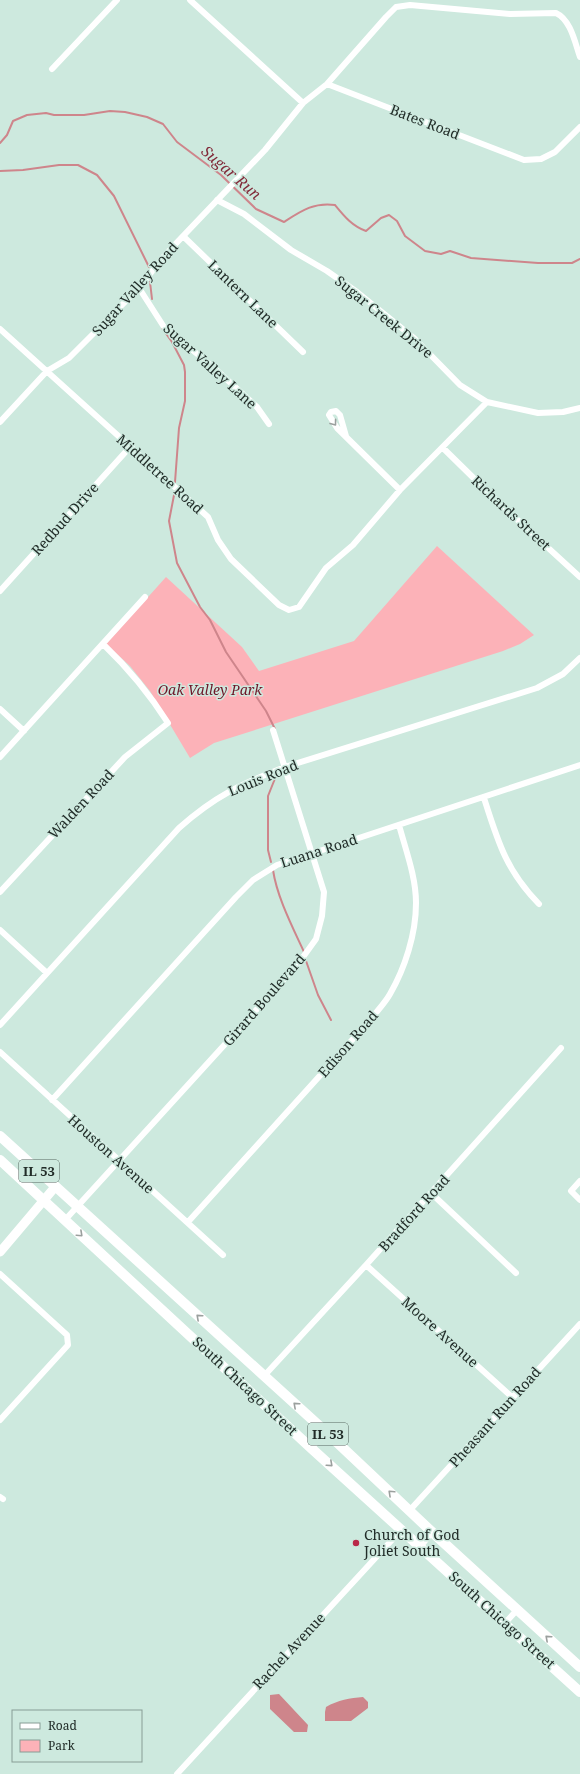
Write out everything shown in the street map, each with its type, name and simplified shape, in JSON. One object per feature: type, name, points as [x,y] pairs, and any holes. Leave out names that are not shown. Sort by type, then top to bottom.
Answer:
[{"type":"main road","name":"South Chicago Street","points":[[0,1136],[326,1432],[432,1532],[580,1667]]},
{"type":"main road","name":"South Chicago Street","points":[[0,1160],[311,1448],[421,1546],[580,1692]]},
{"type":"street","points":[[52,70],[117,0]]},
{"type":"street","points":[[190,0],[303,103]]},
{"type":"street","name":"Sugar Valley Road","points":[[0,422],[47,371],[69,358],[139,288],[165,255],[265,150],[303,103],[326,84],[386,17],[396,8],[410,5],[510,14],[556,13],[562,16],[568,24],[580,57]]},
{"type":"street","name":"Bates Road","points":[[326,84],[524,160],[541,159],[555,152],[580,126]]},
{"type":"street","name":"Sugar Creek Drive","points":[[217,200],[244,214],[290,250],[327,271],[357,292],[414,338],[460,385],[488,402],[538,413],[563,412],[580,408]]},
{"type":"street","name":"Lantern Lane","points":[[183,236],[303,352]]},
{"type":"street","name":"Sugar Valley Lane","points":[[139,288],[164,327],[212,366],[257,407],[269,424]]},
{"type":"street","name":"Middletree Road","points":[[0,329],[208,518],[218,540],[231,560],[279,605],[289,610],[299,607],[326,568],[353,545],[400,490],[488,402]]},
{"type":"street","points":[[346,436],[400,490]]},
{"type":"street","name":"Redbud Drive","points":[[0,591],[130,447]]},
{"type":"street","name":"Richards Street","points":[[443,448],[496,501],[580,577]]},
{"type":"street","points":[[0,757],[145,597]]},
{"type":"street","name":"Walden Road","points":[[0,892],[125,757],[168,723],[149,694],[126,666],[103,644]]},
{"type":"street","name":"Louis Road","points":[[0,1025],[179,828],[199,810],[224,793],[249,780],[285,767],[537,688],[563,674],[580,658]]},
{"type":"street","points":[[0,709],[24,731]]},
{"type":"street","name":"Girard Boulevard","points":[[65,1220],[298,964],[316,939],[322,916],[324,892],[273,730]]},
{"type":"street","name":"Luana Road","points":[[52,1100],[253,880],[277,864],[484,798],[580,765]]},
{"type":"street","points":[[484,798],[502,854],[525,889],[539,904]]},
{"type":"street","name":"Edison Road","points":[[188,1222],[371,1019],[390,995],[405,962],[414,931],[416,903],[413,874],[399,825]]},
{"type":"street","points":[[0,930],[47,973]]},
{"type":"street","name":"Bradford Road","points":[[264,1376],[561,1048]]},
{"type":"street","name":"Houston Avenue","points":[[0,1052],[223,1255]]},
{"type":"street","points":[[580,1181],[571,1191],[580,1200]]},
{"type":"street","points":[[0,1252],[55,1187]]},
{"type":"street","points":[[431,1193],[516,1273]]},
{"type":"street","name":"Moore Avenue","points":[[366,1265],[513,1398]]},
{"type":"street","points":[[0,1274],[67,1335],[68,1339],[68,1345],[0,1420]]},
{"type":"street","name":"Pheasant Run Road","points":[[410,1510],[580,1324]]},
{"type":"street","points":[[311,1448],[326,1432]]},
{"type":"street","name":"Rachel Avenue","points":[[177,1774],[402,1529]]},
{"type":"street","points":[[421,1546],[432,1532]]},
{"type":"street","points":[[505,1623],[517,1610]]},
{"type":"green space","name":"Oak Valley Park","points":[[437,546],[534,635],[520,644],[503,651],[214,743],[190,758],[150,691],[130,666],[106,644],[166,577],[242,647],[259,671],[354,641]]},
{"type":"shaded area","points":[[279,1694],[308,1725],[307,1732],[294,1732],[270,1709],[270,1695]]},
{"type":"shaded area","points":[[363,1697],[368,1702],[368,1708],[351,1721],[325,1721],[326,1707],[344,1700]]},
{"type":"waterway","name":"Sugar Run","points":[[0,143],[7,135],[13,121],[27,115],[46,113],[54,115],[84,115],[110,111],[125,112],[147,117],[163,124],[177,142],[221,175],[256,209],[284,222],[308,208],[327,204],[335,205],[352,223],[366,231],[381,218],[389,215],[397,221],[405,236],[425,251],[441,254],[450,251],[471,258],[538,263],[572,263],[580,259]]},
{"type":"waterway","points":[[0,171],[23,170],[59,165],[78,165],[97,175],[114,196],[149,267]]},
{"type":"waterway","points":[[150,282],[152,299]]},
{"type":"waterway","points":[[162,328],[172,342],[184,365],[185,372],[185,401],[179,428],[175,482]]},
{"type":"waterway","points":[[175,490],[169,521],[177,563],[200,607],[210,620],[226,652],[266,711],[275,729]]},
{"type":"waterway","points":[[271,862],[268,850],[268,796],[276,776]]},
{"type":"waterway","points":[[273,870],[281,901],[304,952]]},
{"type":"waterway","points":[[305,958],[318,995],[331,1020]]},
{"type":"place","name":"Church of God Joliet South","points":[[356,1543]]}]
